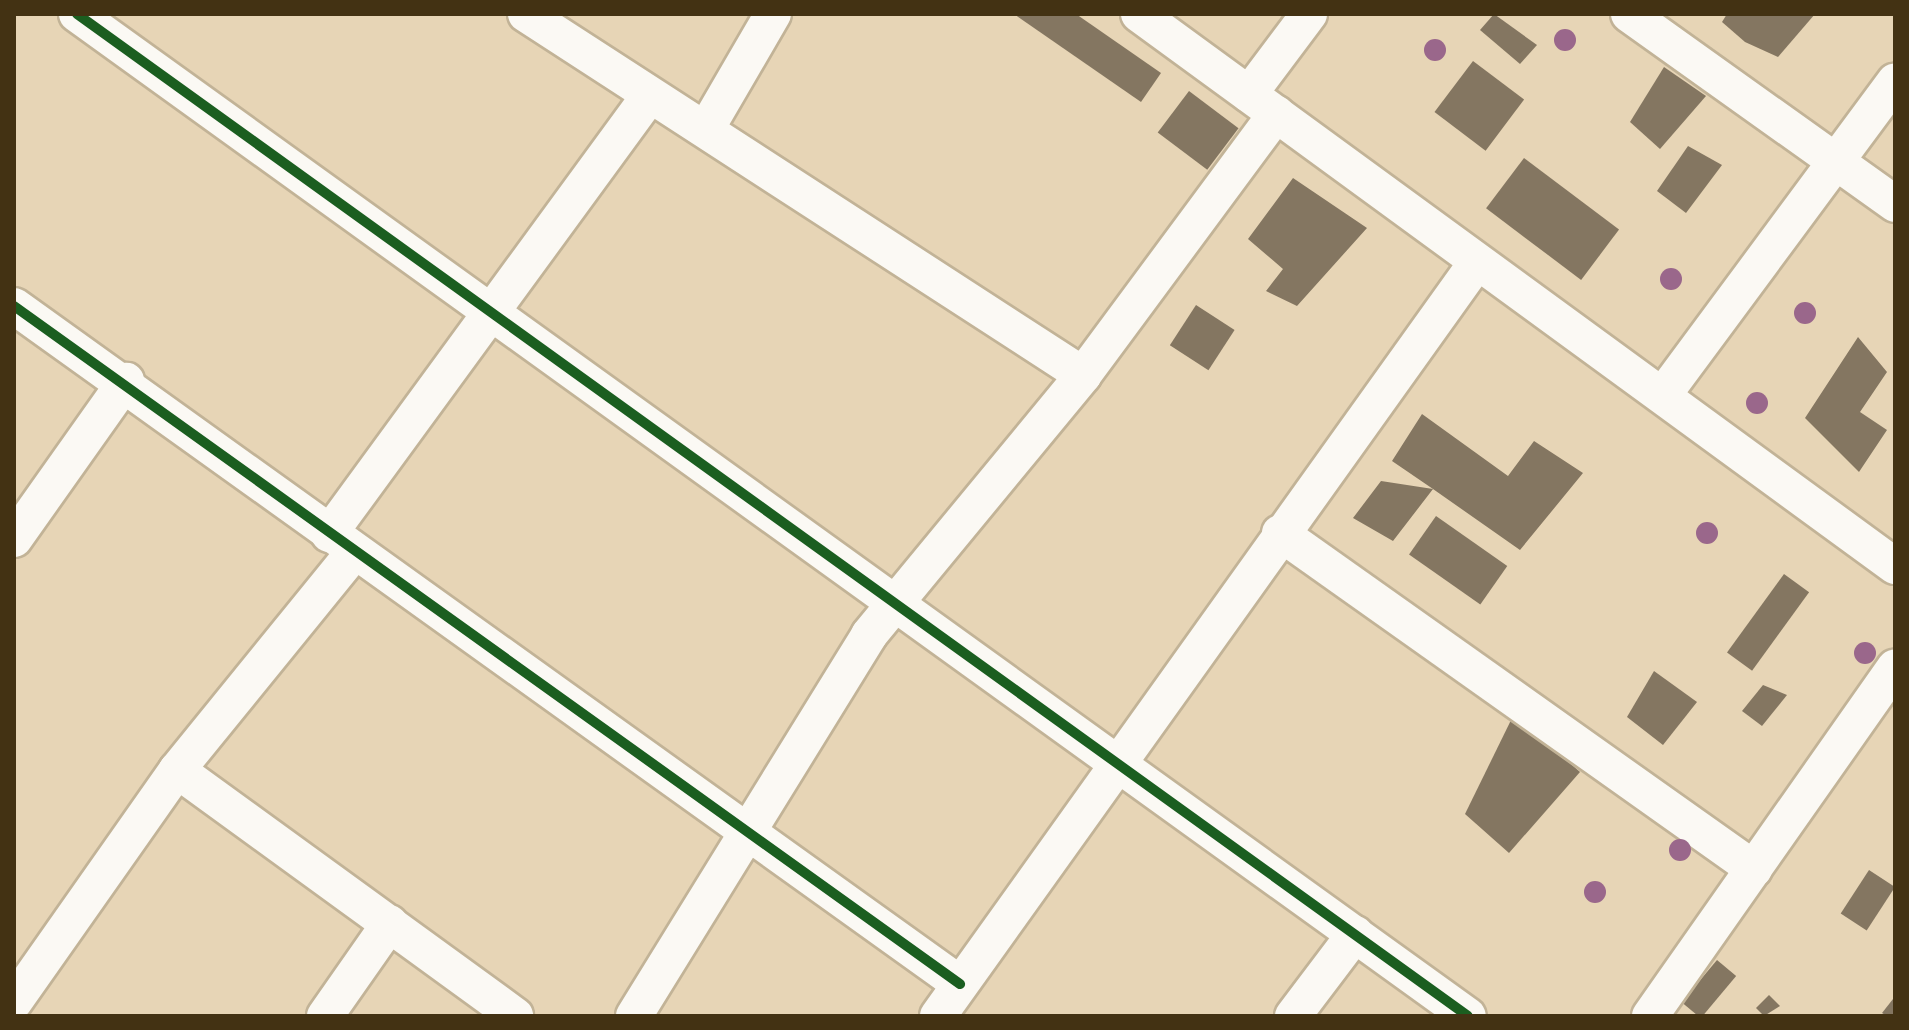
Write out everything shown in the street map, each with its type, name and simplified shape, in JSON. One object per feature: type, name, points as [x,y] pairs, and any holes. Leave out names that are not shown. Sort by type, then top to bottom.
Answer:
[{"type":"street","points":[[77,14],[1468,1016]]},
{"type":"street","points":[[526,14],[647,99],[706,129],[1083,375]]},
{"type":"street","points":[[706,129],[773,14]]},
{"type":"street","points":[[1139,14],[1895,566]]},
{"type":"street","points":[[634,1016],[894,601],[1083,375],[1263,104],[1309,14]]},
{"type":"street","points":[[1629,14],[1895,204]]},
{"type":"street","points":[[1663,395],[1895,81]]},
{"type":"street","points":[[14,1002],[342,543],[493,314],[647,99]]},
{"type":"street","points":[[938,1016],[1280,533],[1477,262]]},
{"type":"street","points":[[14,306],[126,381],[342,543],[753,830],[960,984]]},
{"type":"street","points":[[14,539],[126,381]]},
{"type":"street","points":[[1280,533],[1754,869]]},
{"type":"street","points":[[1650,1016],[1895,668]]},
{"type":"street","points":[[177,770],[515,1016]]},
{"type":"street","points":[[325,1016],[390,923]]},
{"type":"street","points":[[1293,1016],[1355,934]]},
{"type":"building","points":[[1014,14],[1076,14],[1161,73],[1141,102]]},
{"type":"building","points":[[1494,14],[1537,45],[1520,64],[1480,30]]},
{"type":"building","points":[[1727,14],[1815,14],[1778,57],[1745,42],[1722,22]]},
{"type":"building","points":[[1473,61],[1524,100],[1486,151],[1434,112]]},
{"type":"building","points":[[1664,67],[1706,96],[1660,149],[1630,122]]},
{"type":"building","points":[[1189,91],[1239,128],[1207,170],[1158,133]]},
{"type":"building","points":[[1688,146],[1722,165],[1686,213],[1657,191]]},
{"type":"building","points":[[1524,158],[1619,230],[1581,280],[1486,208]]},
{"type":"building","points":[[1293,178],[1367,228],[1297,306],[1266,291],[1283,269],[1248,239]]},
{"type":"building","points":[[1196,305],[1235,330],[1208,370],[1170,345]]},
{"type":"building","points":[[1858,337],[1887,372],[1860,412],[1887,430],[1859,472],[1805,418]]},
{"type":"building","points":[[1422,414],[1508,476],[1534,441],[1583,473],[1520,550],[1392,461]]},
{"type":"building","points":[[1381,481],[1433,489],[1393,541],[1353,518]]},
{"type":"building","points":[[1436,516],[1507,566],[1480,604],[1409,555]]},
{"type":"building","points":[[1784,574],[1809,592],[1752,671],[1727,652]]},
{"type":"building","points":[[1654,671],[1697,702],[1663,745],[1627,717]]},
{"type":"building","points":[[1763,685],[1787,695],[1762,726],[1742,711]]},
{"type":"building","points":[[1514,714],[1580,772],[1509,853],[1465,814]]},
{"type":"building","points":[[1869,870],[1895,887],[1867,930],[1841,914]]},
{"type":"building","points":[[1717,960],[1736,976],[1703,1016],[1698,1016],[1682,1002]]},
{"type":"building","points":[[1769,995],[1780,1006],[1764,1016],[1756,1008]]},
{"type":"building","points":[[1893,999],[1895,1016],[1887,1016],[1882,1013]]},
{"type":"cycle path","points":[[77,14],[1468,1016]]},
{"type":"cycle path","points":[[14,306],[960,984]]}]
